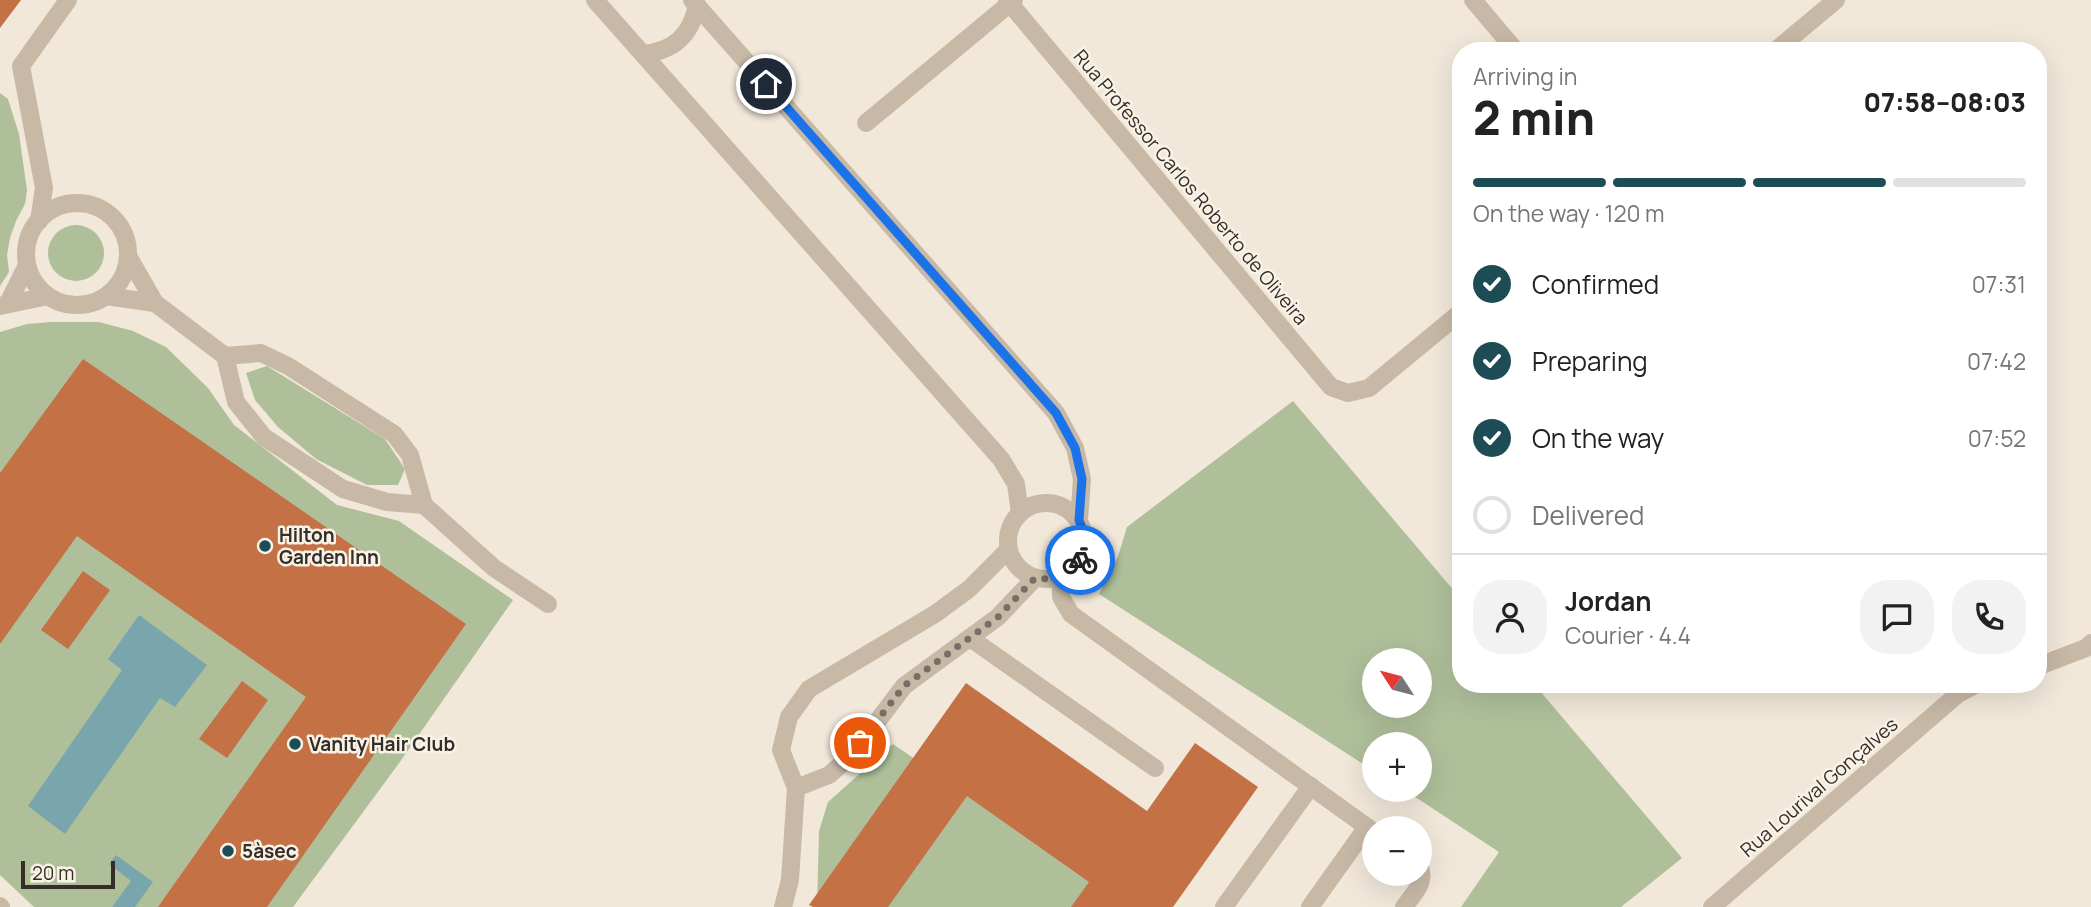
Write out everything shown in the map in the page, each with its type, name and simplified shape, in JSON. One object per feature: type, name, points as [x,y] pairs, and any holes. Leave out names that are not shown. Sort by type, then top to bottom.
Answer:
[{"type":"street","points":[[39,221],[44,188],[21,66],[68,0]]},
{"type":"street","points":[[595,0],[1001,459],[1016,484],[1020,513]]},
{"type":"street","points":[[1473,0],[1509,42]]},
{"type":"street","points":[[1786,42],[1836,0]]},
{"type":"street","points":[[866,123],[1010,1]]},
{"type":"street","name":"Rua Professor Carlos Roberto de Oliveira","points":[[1010,1],[1331,387],[1348,393],[1369,388],[1452,319]]},
{"type":"street","points":[[643,54],[662,52],[676,42],[694,22],[695,3]]},
{"type":"street","points":[[695,3],[1056,413],[1075,448],[1082,479],[1079,520]]},
{"type":"street","points":[[44,188],[66,205]]},
{"type":"street","points":[[128,256],[121,278],[106,296],[93,303],[77,306],[62,303],[38,288],[27,265],[26,249],[30,234],[51,210],[82,204],[97,207],[110,215],[120,227],[128,256],[155,303],[225,356],[236,402],[264,438],[343,489],[387,502],[424,505]]},
{"type":"street","points":[[4,305],[27,265]]},
{"type":"street","points":[[4,305],[48,296]]},
{"type":"street","points":[[106,296],[155,303]]},
{"type":"street","points":[[225,356],[261,353],[288,366],[394,434],[410,455],[424,505],[495,568],[548,604]]},
{"type":"street","points":[[1045,502],[1058,504],[1079,520],[1085,546],[1081,559],[1072,570],[1061,577],[1048,580],[1035,578],[1023,572],[1013,562],[1008,550],[1012,523],[1031,505],[1045,502]]},
{"type":"street","points":[[783,907],[790,880],[796,788],[781,750],[789,717],[810,690],[935,614],[968,589],[1008,550]]},
{"type":"street","points":[[1061,577],[1061,597],[1071,614],[1362,823]]},
{"type":"street","points":[[796,788],[830,775],[852,755],[904,686],[998,617],[1035,578]]},
{"type":"street","points":[[970,638],[1155,768]]},
{"type":"street","points":[[2047,663],[2086,648],[2091,643]]},
{"type":"street","name":"Rua Lourival Gonçalves","points":[[1722,904],[1960,693]]},
{"type":"street","points":[[1224,907],[1311,786]]},
{"type":"street","points":[[1310,907],[1362,839]]},
{"type":"street","points":[[1404,907],[1418,886]]},
{"type":"green space","points":[[0,93],[8,99],[19,134],[27,190],[25,204],[10,238],[7,255],[9,272],[0,286]]},
{"type":"green space","points":[[71,225],[81,225],[96,233],[102,242],[102,264],[96,273],[81,281],[71,281],[53,269],[48,258],[48,248],[60,230]]},
{"type":"green space","points":[[99,322],[133,331],[166,347],[208,388],[234,425],[337,505],[399,521],[513,600],[397,766],[293,907],[34,907],[0,875],[0,332],[27,324]]},
{"type":"green space","points":[[267,366],[385,439],[405,469],[398,485],[367,485],[316,459],[278,427],[255,400],[246,373]]},
{"type":"green space","points":[[1293,401],[1452,588],[1452,693],[1542,693],[1682,858],[1621,907],[1461,907],[1499,852],[1423,802],[1432,802],[1432,732],[1362,732],[1362,763],[1099,594],[1118,556],[1127,527]]},
{"type":"green space","points":[[893,744],[1130,907],[817,907],[819,831],[828,802]]},
{"type":"water","points":[[139,615],[207,665],[175,707],[160,698],[65,834],[28,806],[122,670],[108,659]]},
{"type":"water","points":[[116,855],[153,882],[135,907],[112,907],[131,881],[109,864]]},
{"type":"building","points":[[0,0],[21,0],[0,28]]},
{"type":"building","points":[[83,359],[466,624],[267,907],[158,907],[306,697],[77,536],[0,644],[0,473]]},
{"type":"building","points":[[83,571],[110,590],[68,649],[41,630]]},
{"type":"building","points":[[242,681],[268,700],[227,758],[199,739]]},
{"type":"building","points":[[966,683],[1147,811],[1195,743],[1258,787],[1173,907],[1071,907],[1089,882],[967,796],[888,907],[809,905]]},
{"type":"way so far","points":[[860,743],[904,686],[998,617],[1035,578],[1048,580],[1061,577],[1072,570],[1080,560]]},
{"type":"place","name":"Hilton Garden Inn","points":[[265,546]]},
{"type":"place","name":"Vanity Hair Club","points":[[295,744]]},
{"type":"place","name":"5àsec","points":[[228,851]]},
{"type":"route","points":[[766,84],[1056,413],[1075,448],[1082,479],[1079,520],[1085,546],[1080,560]]}]
